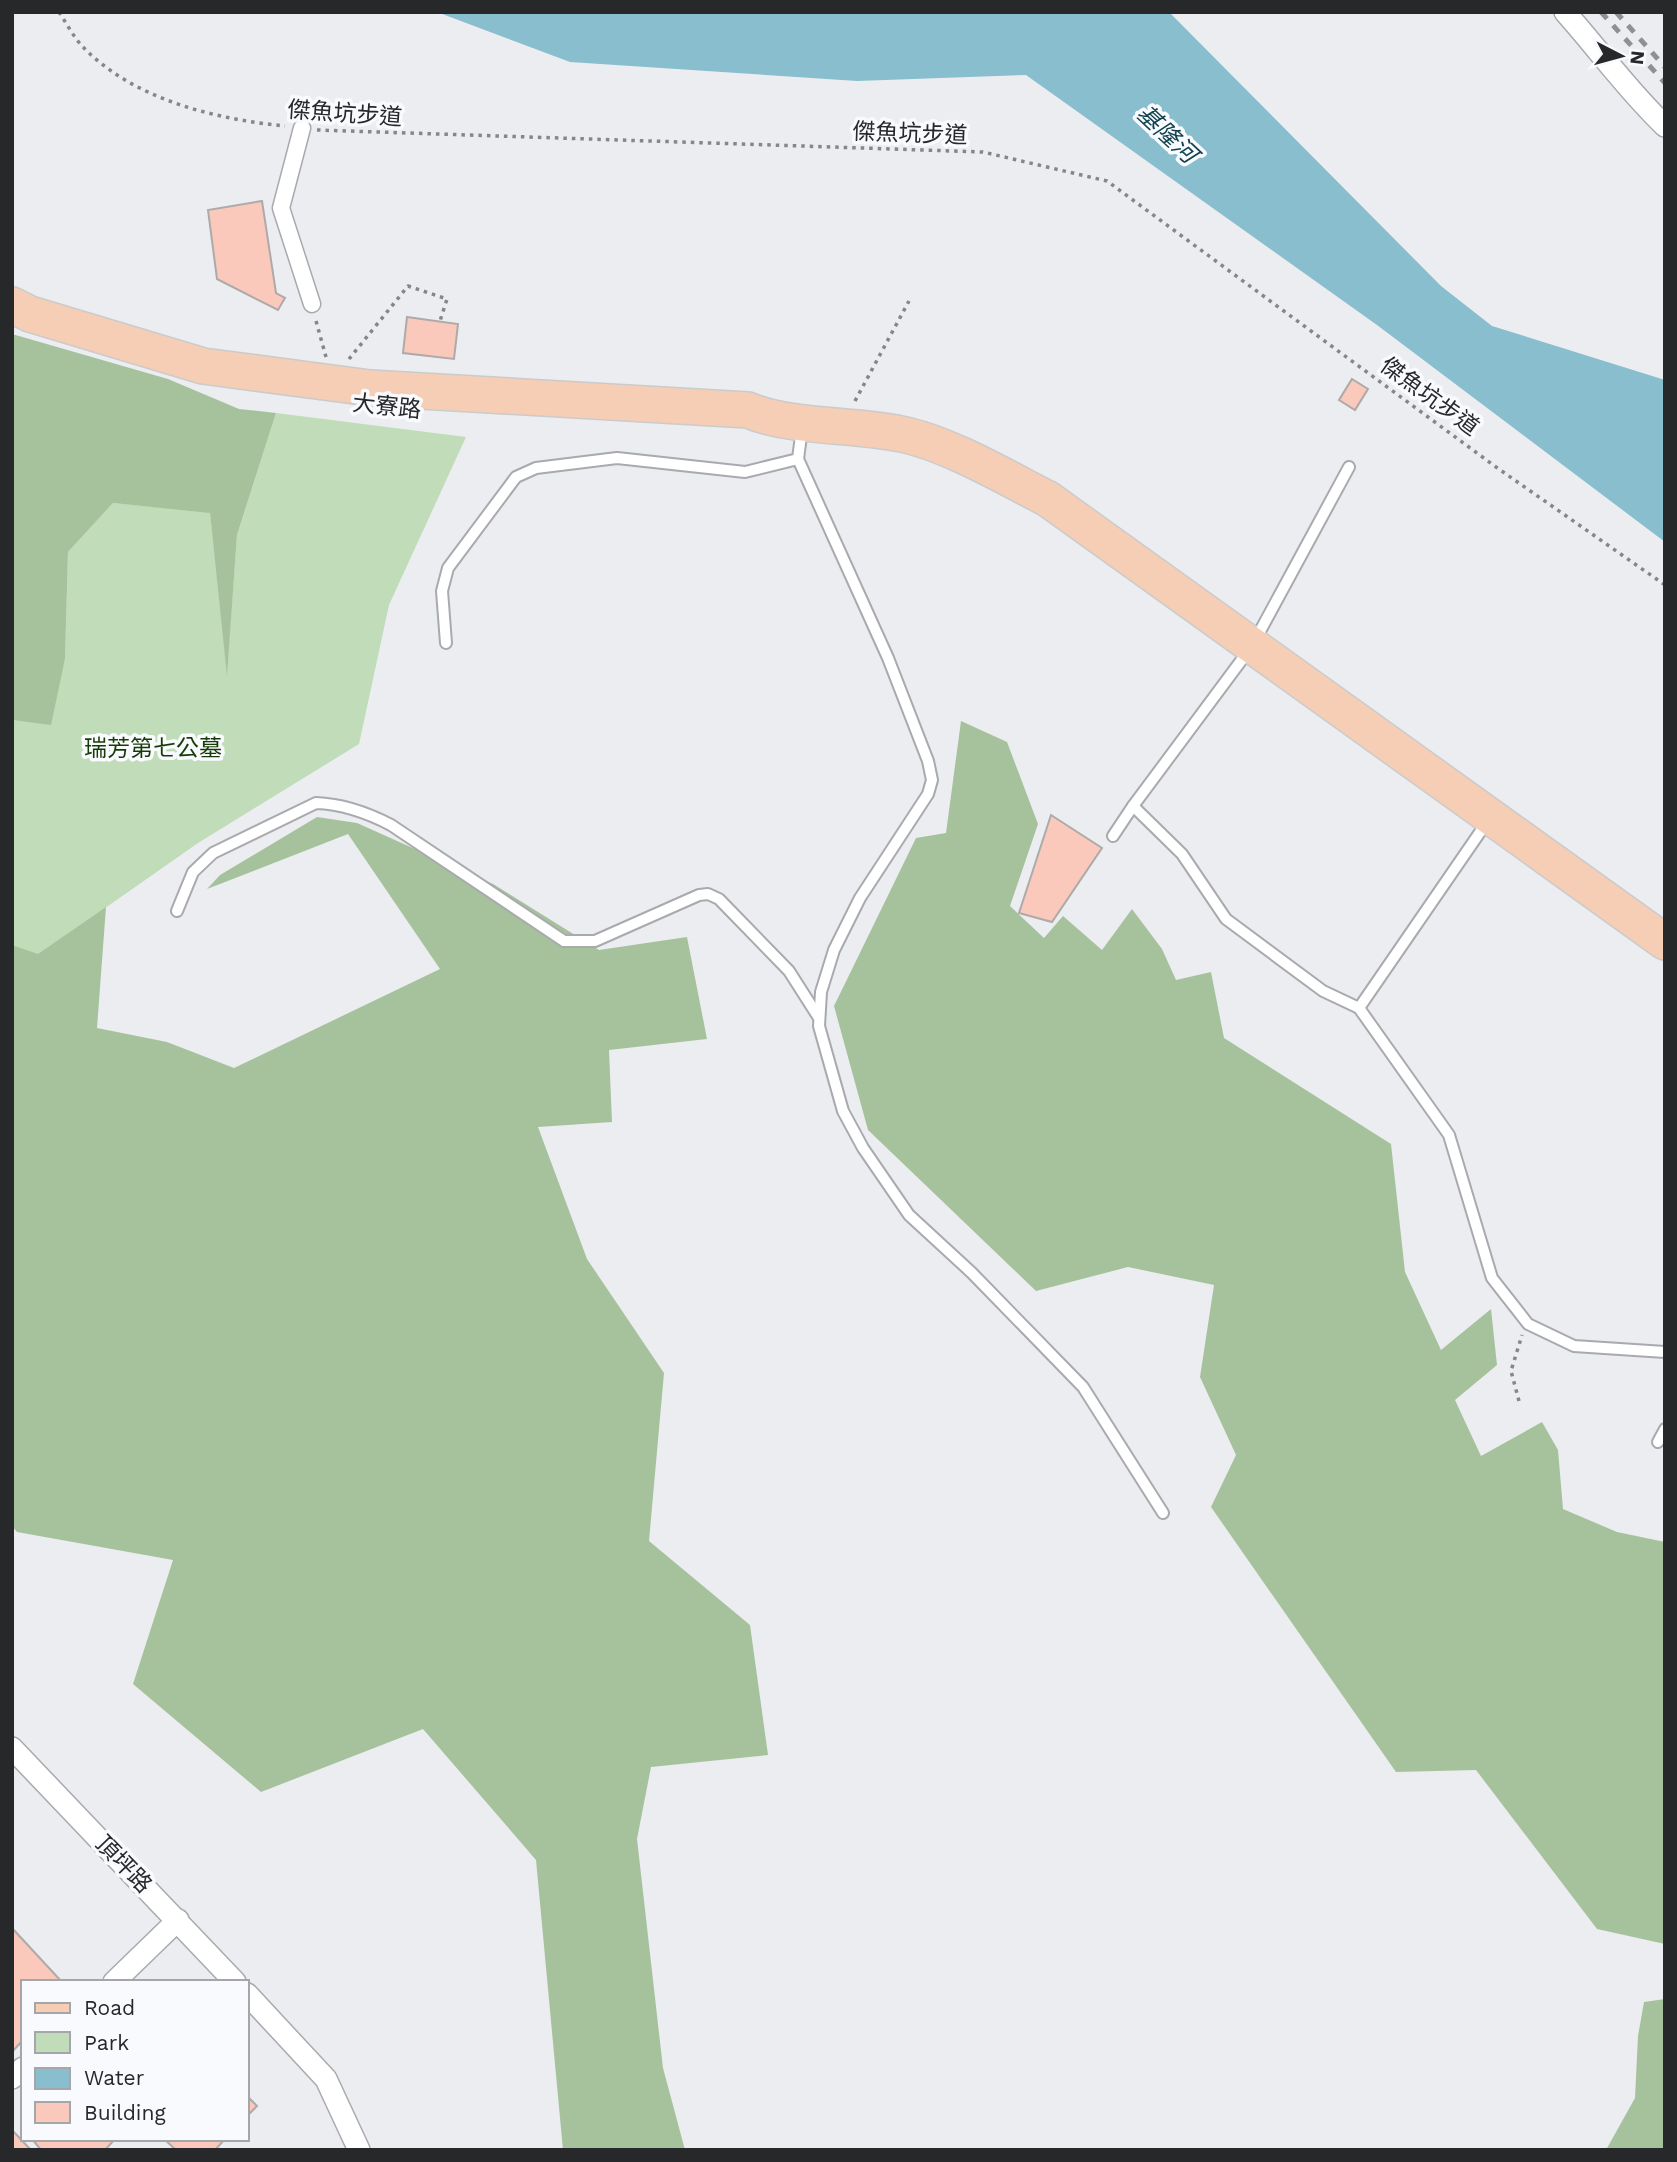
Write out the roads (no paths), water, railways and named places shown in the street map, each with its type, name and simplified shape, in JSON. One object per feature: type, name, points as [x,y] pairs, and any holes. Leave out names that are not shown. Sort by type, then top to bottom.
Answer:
[{"type":"main road","name":"大寮路","points":[[12,305],[30,314],[203,366],[370,388],[748,410],[808,422]]},
{"type":"main road","name":"大寮路","points":[[12,321],[194,382],[365,405],[540,420],[747,430],[808,422]]},
{"type":"main road","points":[[808,422],[904,434],[973,461],[1048,499],[1665,942]]},
{"type":"street","points":[[1565,12],[1608,61],[1635,98],[1665,126]]},
{"type":"street","points":[[302,128],[281,208],[312,304]]},
{"type":"street","name":"頂坪路","points":[[12,1748],[233,1980]]},
{"type":"street","points":[[116,1980],[178,1920]]},
{"type":"street","points":[[248,1995],[326,2079],[359,2150]]},
{"type":"lane","points":[[808,422],[798,459],[888,658],[928,761],[932,780],[928,794],[860,898],[834,950],[821,992],[819,1026],[844,1111],[863,1148],[902,1204],[1083,1387],[1163,1513]]},
{"type":"lane","points":[[446,643],[442,592],[448,568],[516,477],[536,468],[602,459],[745,472],[798,459]]},
{"type":"lane","points":[[1113,836],[1252,646],[1349,467]]},
{"type":"lane","points":[[177,911],[193,872],[213,853],[316,803],[331,804],[372,815],[391,825],[564,941],[595,941],[699,895],[708,894],[719,899],[789,971],[819,1018]]},
{"type":"lane","points":[[1133,806],[1182,854],[1226,919],[1323,991],[1359,1009],[1449,1135],[1492,1278],[1528,1324],[1574,1346],[1665,1352]]},
{"type":"lane","points":[[1359,1009],[1491,817]]},
{"type":"lane","points":[[1658,1442],[1665,1429]]},
{"type":"water","name":"基隆河","points":[[437,12],[1169,12],[1441,286],[1492,326],[1665,380],[1665,542],[1377,325],[1026,75],[857,81],[570,62]]},
{"type":"railway","points":[[1601,12],[1665,83]]},
{"type":"railway","points":[[1616,12],[1665,67]]},
{"type":"park label","name":"瑞芳第七公墓","points":[[153,748]]}]
